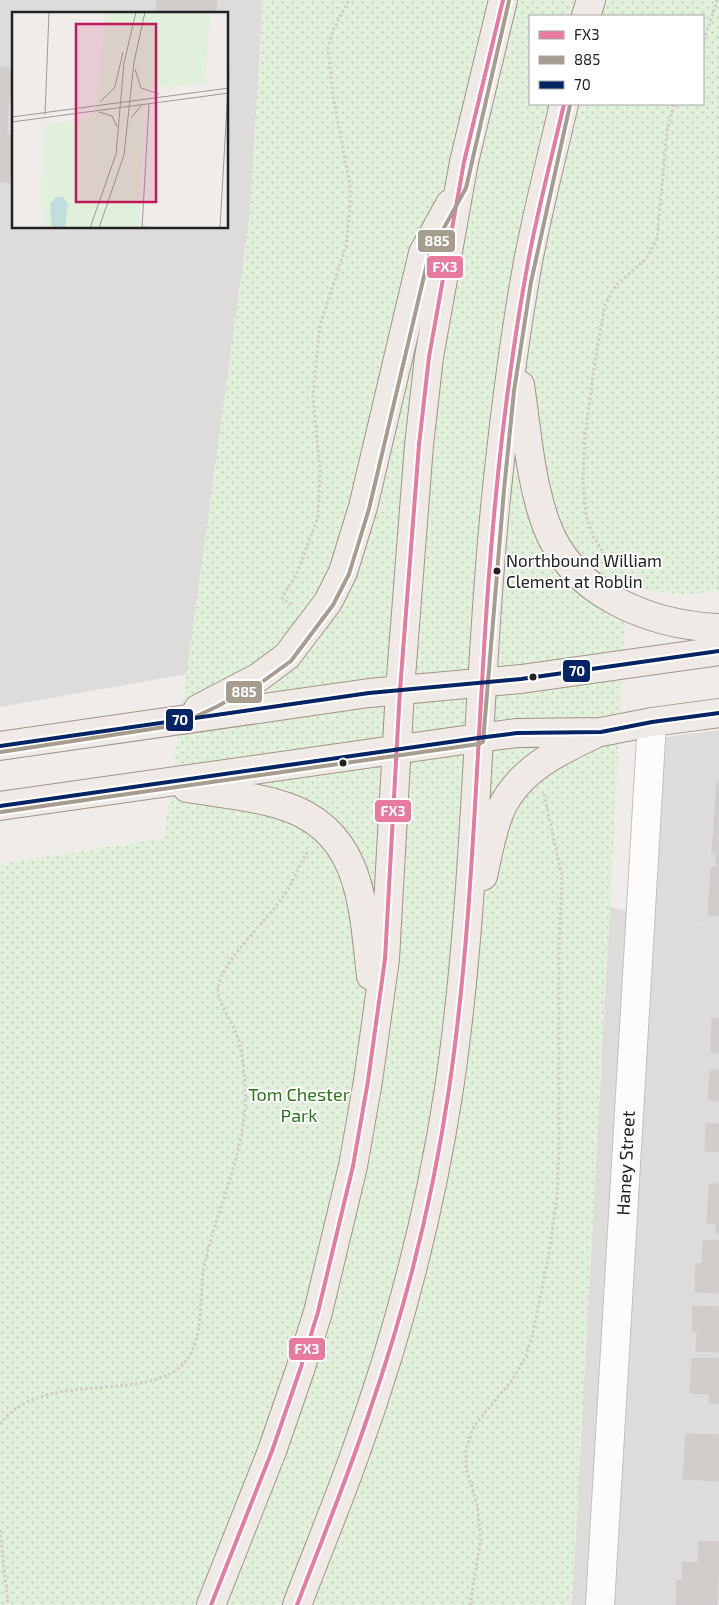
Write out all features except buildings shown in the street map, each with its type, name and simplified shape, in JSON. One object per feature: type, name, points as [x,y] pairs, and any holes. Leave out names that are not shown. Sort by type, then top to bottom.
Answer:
[{"type":"main road","points":[[211,1605],[272,1451],[318,1312],[353,1166],[384,959],[400,690],[419,445],[429,357],[460,186],[503,0]]},
{"type":"main road","points":[[586,15],[591,0]]},
{"type":"main road","points":[[297,1605],[356,1452],[416,1254],[432,1184],[449,1088],[468,928],[478,738],[496,497],[515,344],[529,258],[564,105]]},
{"type":"main road","points":[[175,719],[215,701],[260,677],[287,656],[328,602],[343,572],[363,507],[422,253],[460,186]]},
{"type":"main road","points":[[515,344],[536,492],[546,526],[564,556],[584,580],[616,602],[644,614],[678,624],[719,628]]},
{"type":"main road","points":[[0,746],[175,719],[400,690],[520,679],[719,651]]},
{"type":"main road","points":[[0,806],[166,784],[396,748],[518,733],[601,732],[652,722],[719,713]]},
{"type":"main road","points":[[468,928],[502,808],[529,772],[553,754],[601,732]]},
{"type":"main road","points":[[166,784],[284,806],[324,828],[339,842],[357,880],[376,1018]]},
{"type":"street","name":"Haney Street","points":[[600,1605],[652,722]]},
{"type":"path","points":[[313,624],[282,598],[298,573],[318,517],[320,471],[313,396],[318,344],[320,326],[346,246],[350,208],[347,168],[333,96],[328,49],[333,30],[349,0]]},
{"type":"path","points":[[704,42],[717,0]]},
{"type":"path","points":[[605,555],[594,538],[586,515],[583,480],[585,436],[595,361],[605,305],[616,285],[646,259],[657,239],[666,130],[674,105]]},
{"type":"path","points":[[470,1605],[481,1538],[477,1504],[466,1468],[466,1450],[474,1426],[513,1379],[526,1356],[532,1337],[548,1258],[557,1197],[559,1150],[559,952],[562,877],[541,781],[529,772]]},
{"type":"path","points":[[0,1424],[14,1409],[55,1392],[138,1383],[171,1375],[184,1364],[192,1351],[197,1332],[202,1277],[210,1242],[236,1161],[245,1112],[245,1083],[241,1053],[237,1035],[220,999],[218,989],[228,965],[285,894],[299,864],[324,828]]},
{"type":"path","points":[[0,1530],[8,1605]]},
{"type":"shaded area","points":[[0,0],[263,0],[250,212],[187,674],[0,707]]},
{"type":"shaded area","points":[[719,730],[719,921],[685,925],[641,914],[651,739]]},
{"type":"shaded area","points":[[610,907],[685,925],[719,921],[719,1605],[572,1605]]},
{"type":"green space","name":"Tom Chester Park","points":[[263,0],[719,0],[719,590],[687,595],[627,588],[572,1605],[0,1605],[0,864],[164,838],[250,212]]},
{"type":"transit line","name":"FX3","points":[[211,1605],[272,1451],[300,1370],[318,1312],[353,1166],[368,1081],[385,959],[400,690],[419,445],[429,357],[464,162],[503,0]]},
{"type":"transit line","name":"885","points":[[1,752],[178,725],[262,682],[291,661],[333,605],[349,574],[369,509],[429,255],[466,188],[509,1]]},
{"type":"transit line","name":"FX3","points":[[297,1605],[335,1508],[383,1371],[407,1291],[435,1171],[449,1089],[464,961],[489,575],[504,418],[528,262],[564,105]]},
{"type":"transit line","name":"885","points":[[1,812],[483,742],[514,391],[531,282],[570,105]]},
{"type":"transit line","name":"70","points":[[0,746],[369,693],[521,679],[719,651]]},
{"type":"transit line","name":"70","points":[[0,806],[478,738],[517,733],[601,732],[652,722],[719,713]]},
{"type":"place","name":"Northbound William Clement at Roblin","points":[[497,571]]}]
